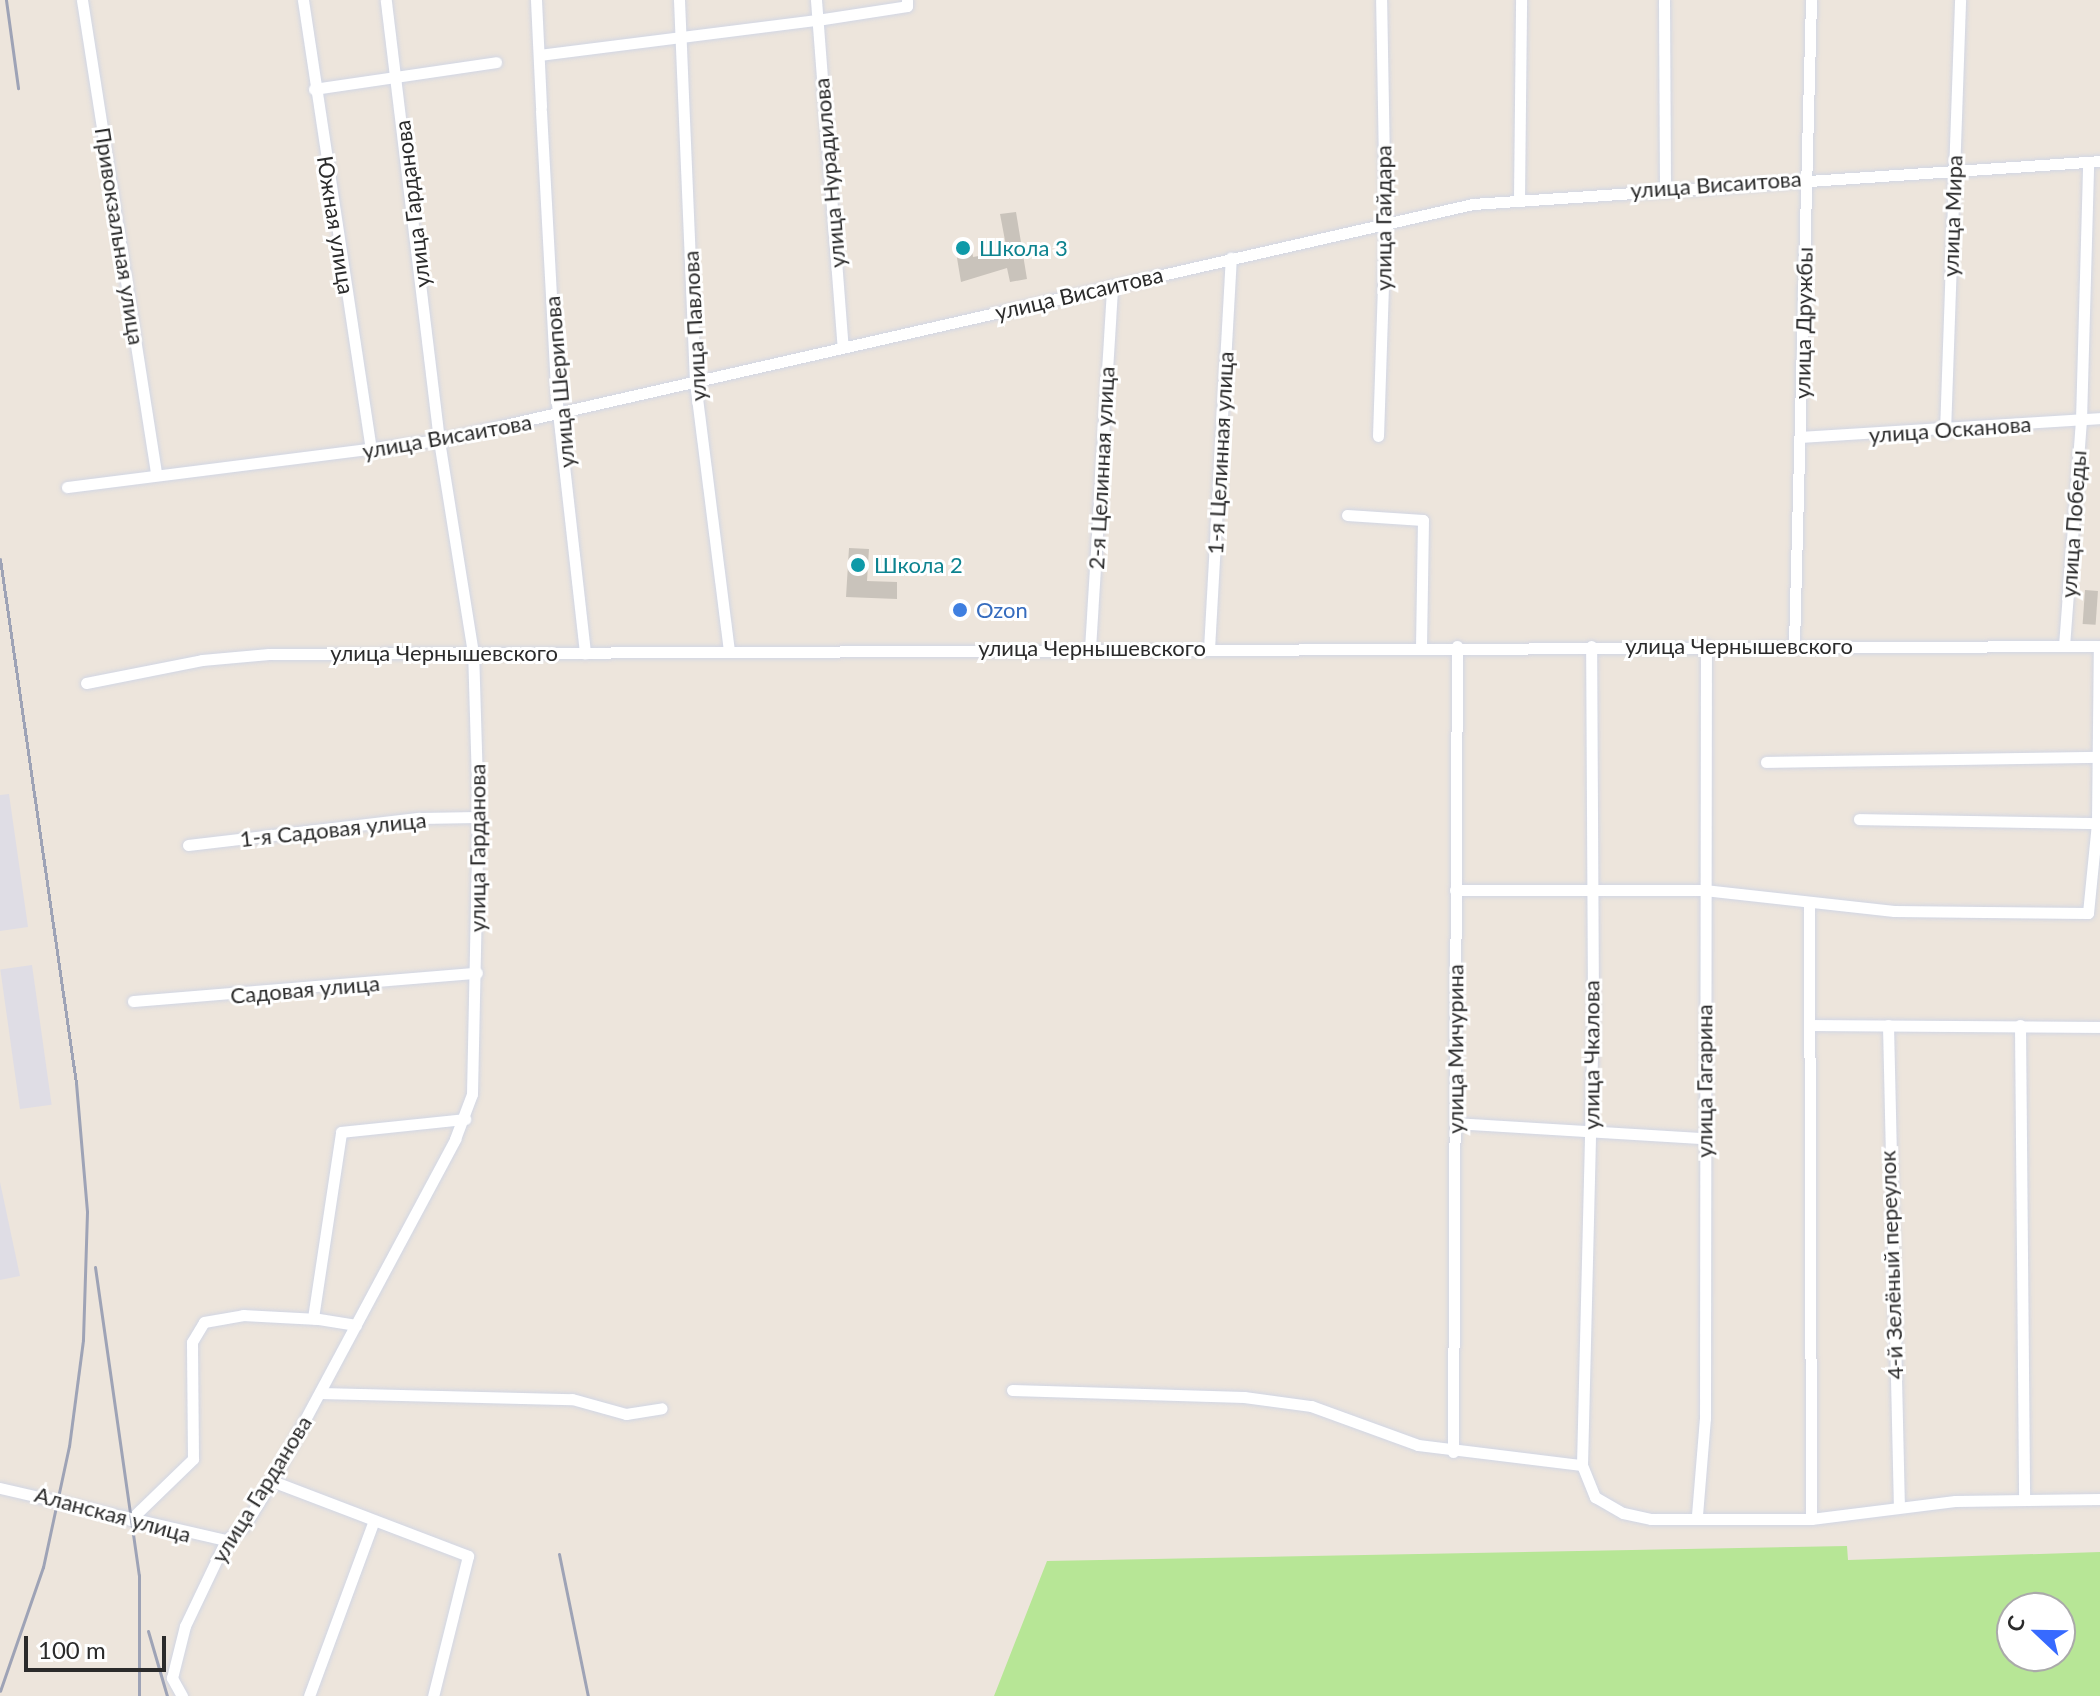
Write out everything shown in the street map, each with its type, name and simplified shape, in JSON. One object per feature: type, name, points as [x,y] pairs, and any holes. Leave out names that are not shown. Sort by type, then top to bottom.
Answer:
[{"type":"street","name":"Привокзальная улица","points":[[82,0],[156,472]]},
{"type":"street","name":"Южная улица","points":[[303,0],[314,89],[371,450]]},
{"type":"street","name":"улица Гарданова","points":[[182,1696],[172,1678],[185,1626],[226,1540],[244,1526],[272,1481],[465,1119],[477,973],[478,817],[473,653],[439,440],[386,0]]},
{"type":"street","name":"улица Шерипова","points":[[536,0],[557,403],[563,415],[585,653]]},
{"type":"street","name":"улица Павлова","points":[[679,0],[695,382],[729,651]]},
{"type":"street","name":"улица Нурадилова","points":[[816,0],[843,347]]},
{"type":"street","points":[[539,55],[817,20],[907,6],[907,0]]},
{"type":"street","name":"улица Гайдара","points":[[1378,436],[1385,222],[1381,0]]},
{"type":"street","points":[[1519,199],[1521,0]]},
{"type":"street","points":[[1664,0],[1665,187]]},
{"type":"street","name":"улица Дружбы","points":[[1794,645],[1811,0]]},
{"type":"street","name":"улица Мира","points":[[1945,432],[1960,0]]},
{"type":"street","points":[[314,89],[496,62]]},
{"type":"street","name":"улица Висаитова","points":[[67,487],[156,472],[439,440],[563,415],[1385,222],[1519,199],[2094,161]]},
{"type":"street","name":"улица Победы","points":[[2064,646],[2081,420],[2094,161]]},
{"type":"street","name":"1-я Целинная улица","points":[[1209,649],[1231,258]]},
{"type":"street","name":"2-я Целинная улица","points":[[1090,649],[1112,286]]},
{"type":"street","name":"улица Осканова","points":[[1801,437],[1945,432],[2100,418]]},
{"type":"street","points":[[1347,515],[1423,520],[1421,646]]},
{"type":"street","name":"улица Гагарина","points":[[1697,1515],[1705,1418],[1706,645]]},
{"type":"street","name":"улица Чернышевского","points":[[86,683],[202,660],[269,654],[1421,646],[2100,646]]},
{"type":"street","name":"улица Мичурина","points":[[1453,1452],[1457,646]]},
{"type":"street","name":"улица Чкалова","points":[[1582,1465],[1591,1130],[1591,646]]},
{"type":"street","points":[[1455,890],[1704,890],[1809,903],[2088,913],[2096,885],[2100,646]]},
{"type":"street","points":[[1766,762],[2097,757]]},
{"type":"street","name":"1-я Садовая улица","points":[[188,845],[419,818],[478,817]]},
{"type":"street","points":[[1859,819],[2097,823]]},
{"type":"street","points":[[1809,903],[1812,1025],[1811,1519]]},
{"type":"street","name":"Садовая улица","points":[[133,1001],[477,973]]},
{"type":"street","points":[[1812,1025],[2100,1027]]},
{"type":"street","name":"4-й Зелёный переулок","points":[[1888,1025],[1899,1505]]},
{"type":"street","points":[[2020,1025],[2024,1500]]},
{"type":"street","points":[[317,1319],[341,1132],[465,1119]]},
{"type":"street","points":[[1455,1123],[1703,1138]]},
{"type":"street","points":[[130,1520],[193,1459],[192,1342],[204,1322],[243,1315],[317,1319],[356,1325]]},
{"type":"street","points":[[1012,1390],[1244,1397],[1311,1406],[1418,1445],[1453,1452],[1582,1465],[1595,1497],[1623,1513],[1651,1519],[1697,1515],[1811,1519],[1899,1505],[2100,1499]]},
{"type":"street","points":[[320,1393],[572,1399],[626,1414],[662,1408]]},
{"type":"street","points":[[272,1481],[373,1523],[468,1556],[433,1696]]},
{"type":"street","name":"Аланская улица","points":[[0,1488],[226,1540]]},
{"type":"street","points":[[309,1696],[373,1523]]},
{"type":"shaded area","points":[[9,794],[28,927],[0,931],[0,795]]},
{"type":"shaded area","points":[[32,965],[52,1105],[20,1109],[0,969]]},
{"type":"shaded area","points":[[0,1182],[20,1276],[0,1280]]},
{"type":"green space","points":[[1847,1546],[1848,1560],[2100,1552],[2100,1696],[994,1696],[1047,1561]]},
{"type":"building","name":"Школа 3","points":[[1016,212],[1027,279],[1010,282],[1007,268],[961,282],[955,246],[971,243],[973,257],[1007,251],[1000,214]]},
{"type":"building","name":"Школа 2","points":[[849,548],[869,549],[867,581],[897,582],[897,599],[846,597]]},
{"type":"building","points":[[2085,590],[2098,591],[2096,625],[2083,624]]},
{"type":"railway","points":[[6,0],[18,88]]},
{"type":"railway","points":[[0,559],[76,1083],[87,1212],[83,1340],[69,1446],[43,1567],[0,1691]]},
{"type":"railway","points":[[95,1267],[139,1575],[139,1696]]},
{"type":"railway","points":[[559,1554],[588,1696]]},
{"type":"railway","points":[[148,1631],[167,1696]]},
{"type":"place","name":"Школа 3","points":[[963,248]]},
{"type":"place","name":"Школа 2","points":[[858,565]]},
{"type":"place","name":"Ozon","points":[[960,610]]}]
